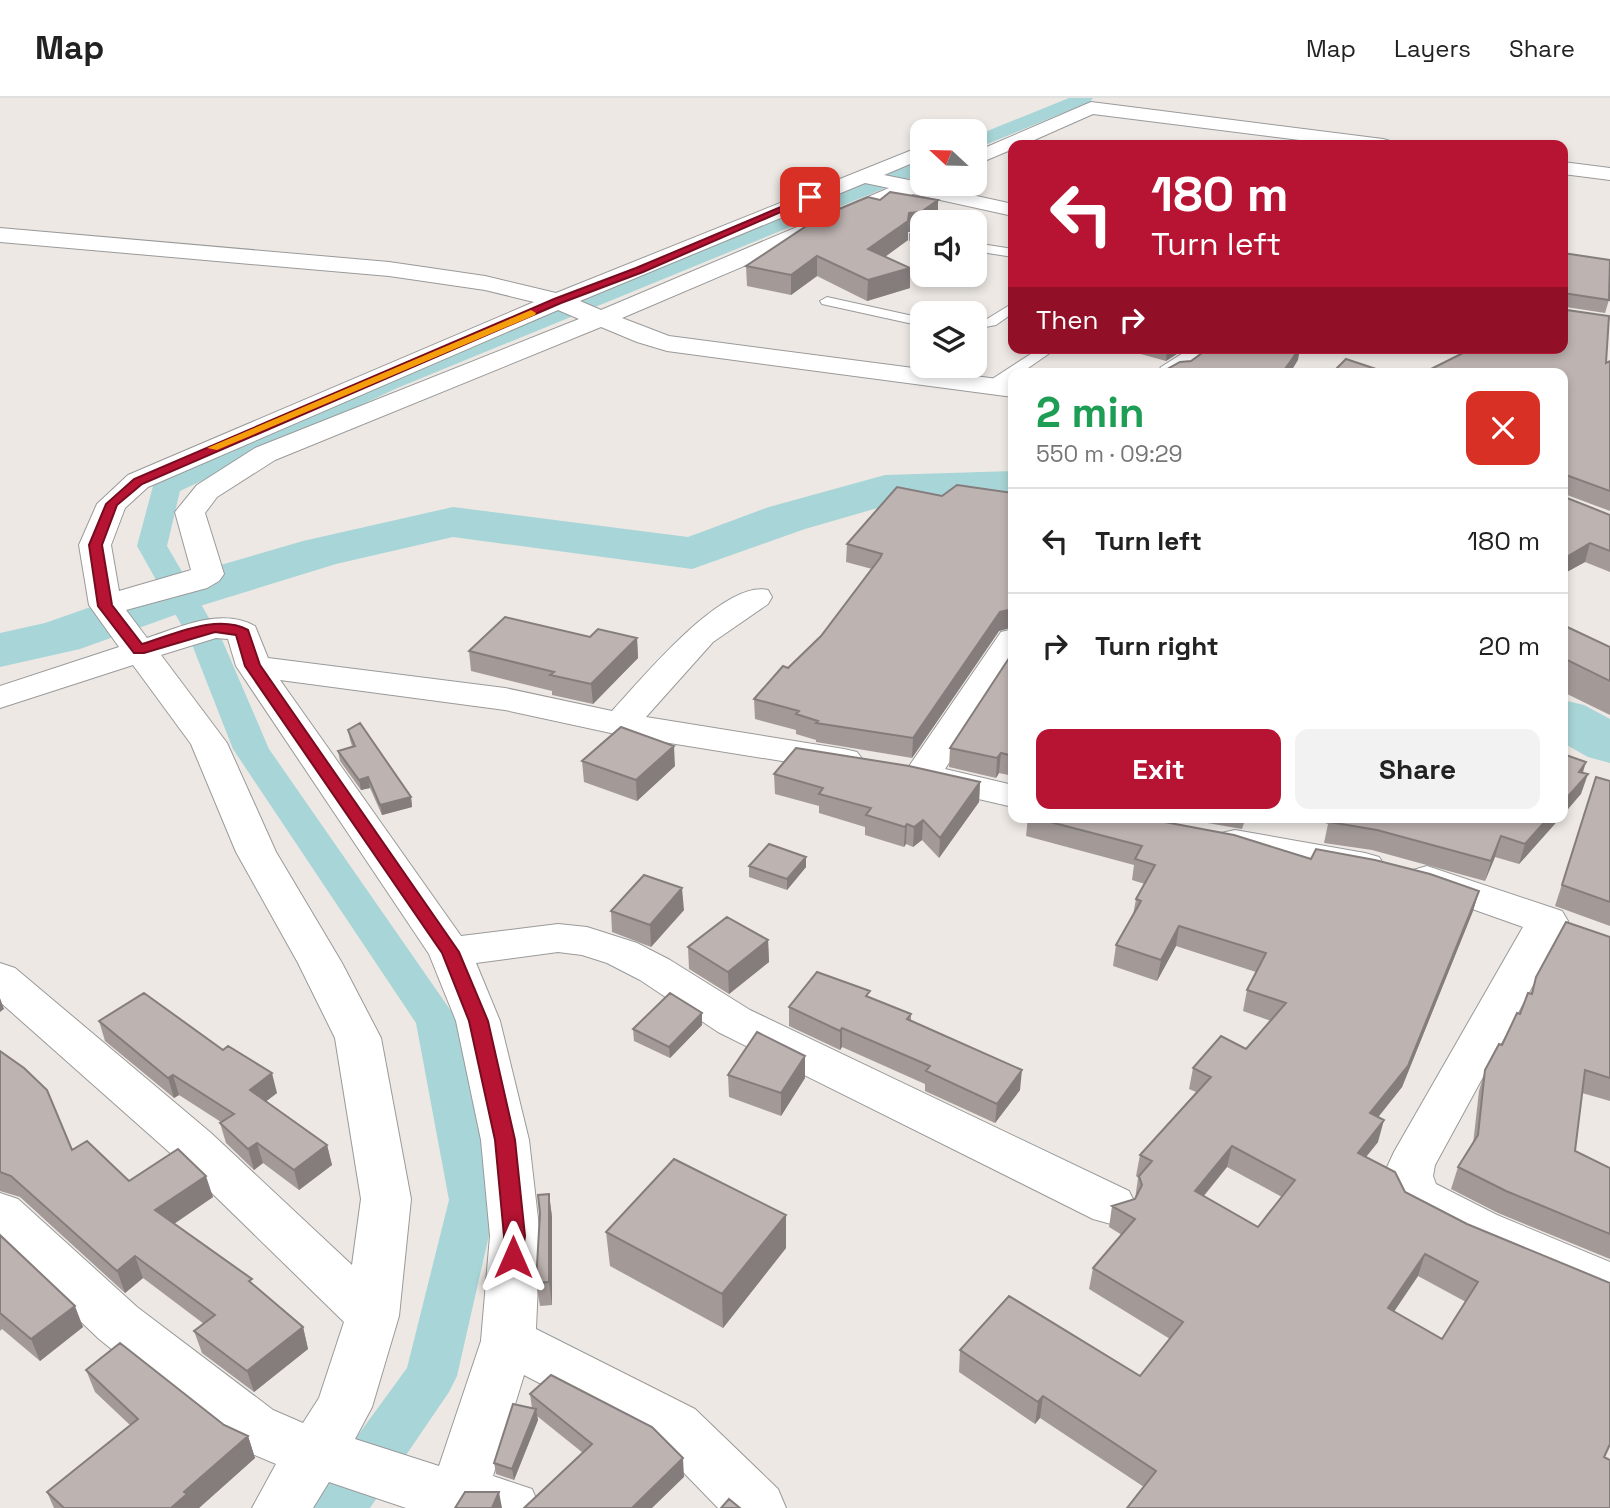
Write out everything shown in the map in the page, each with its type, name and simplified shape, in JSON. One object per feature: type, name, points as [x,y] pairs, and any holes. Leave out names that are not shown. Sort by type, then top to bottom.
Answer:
[{"type":"street","points":[[1018,140],[1118,98]]},
{"type":"street","points":[[1055,103],[1323,140]]},
{"type":"street","points":[[987,154],[1008,144]]},
{"type":"street","points":[[281,1508],[327,1457],[344,1407],[372,1316],[386,1199],[358,1038],[320,962],[256,852],[209,743],[139,645],[107,609],[95,545],[112,504],[138,481],[910,157]]},
{"type":"street","points":[[1568,169],[1610,174]]},
{"type":"street","points":[[865,176],[910,185]]},
{"type":"street","points":[[107,609],[142,595],[196,581],[208,574],[190,512],[207,491],[265,454],[910,186]]},
{"type":"street","points":[[956,196],[1008,209]]},
{"type":"street","points":[[0,235],[389,269],[485,283],[561,302],[667,343],[1002,387]]},
{"type":"street","points":[[1178,368],[1200,354]]},
{"type":"street","points":[[620,724],[701,635],[756,597]]},
{"type":"street","points":[[0,697],[72,676],[139,645],[215,628],[236,629],[243,633],[253,666],[450,952],[478,1021],[505,1140],[515,1236],[508,1341],[463,1500],[327,1457],[253,1428],[118,1324],[0,1213]]},
{"type":"street","points":[[922,775],[1008,646]]},
{"type":"street","points":[[253,666],[505,699],[620,724],[878,766],[1008,795]]},
{"type":"street","points":[[1199,837],[1407,874],[1566,927],[1447,1098],[1411,1165],[1408,1176],[1418,1198],[1479,1229],[1610,1285]]},
{"type":"street","points":[[450,952],[558,938],[587,941],[622,953],[655,970],[734,1021],[1111,1205]]},
{"type":"street","points":[[0,978],[194,1146],[372,1316]]},
{"type":"street","points":[[508,1341],[676,1426],[757,1508]]},
{"type":"lane","points":[[987,249],[1008,252]]},
{"type":"lane","points":[[827,301],[910,319]]},
{"type":"lane","points":[[987,323],[1008,310]]},
{"type":"lane","points":[[1025,368],[1043,354]]},
{"type":"building","points":[[890,192],[938,200],[924,210],[910,210],[908,221],[868,249],[910,268],[868,280],[817,256],[791,275],[746,266],[820,217],[868,197],[880,200]]},
{"type":"building","points":[[1568,254],[1610,260],[1609,300],[1568,294]]},
{"type":"building","points":[[1568,310],[1609,316],[1606,363],[1610,361],[1610,491],[1568,476],[1568,368],[1433,368],[1461,354],[1568,354]]},
{"type":"building","points":[[1201,354],[1296,354],[1286,368],[1169,368],[1180,362],[1191,361]]},
{"type":"building","points":[[1346,359],[1373,368],[1337,368]]},
{"type":"building","points":[[957,485],[1008,492],[1008,610],[1000,612],[913,738],[816,723],[818,721],[796,714],[799,711],[754,699],[783,666],[788,668],[821,636],[880,558],[882,554],[847,544],[897,487],[942,496]]},
{"type":"building","points":[[1568,498],[1610,515],[1610,551],[1590,543],[1568,556]]},
{"type":"building","points":[[505,617],[590,637],[598,629],[637,638],[591,684],[469,651]]},
{"type":"building","points":[[1568,627],[1610,647],[1610,681],[1568,660]]},
{"type":"building","points":[[1008,660],[1008,755],[1001,753],[997,758],[950,748]]},
{"type":"building","points":[[360,723],[411,797],[380,805],[368,777],[359,780],[338,751],[355,746],[348,730]]},
{"type":"building","points":[[621,727],[674,746],[636,780],[582,761]]},
{"type":"building","points":[[796,748],[909,766],[980,782],[940,838],[923,820],[914,827],[907,824],[905,827],[866,815],[871,808],[819,794],[823,788],[774,774]]},
{"type":"building","points":[[1568,756],[1586,762],[1579,772],[1588,774],[1568,796]]},
{"type":"building","points":[[1596,777],[1610,781],[1610,902],[1562,885]]},
{"type":"building","points":[[1054,823],[1170,823],[1234,835],[1311,859],[1316,849],[1375,860],[1430,874],[1479,891],[1408,1066],[1370,1113],[1384,1120],[1358,1153],[1395,1172],[1405,1192],[1467,1224],[1610,1283],[1610,1444],[1604,1457],[1610,1460],[1610,1508],[1127,1508],[1156,1471],[1043,1396],[1038,1402],[960,1350],[1009,1296],[1140,1376],[1183,1322],[1093,1268],[1135,1219],[1112,1206],[1135,1199],[1142,1185],[1139,1176],[1152,1161],[1140,1155],[1211,1077],[1193,1068],[1221,1036],[1246,1049],[1286,1003],[1247,990],[1266,953],[1179,926],[1161,960],[1116,945],[1141,901],[1136,899],[1155,865],[1135,859],[1142,846]],"holes":[[[1232,1146],[1295,1180],[1258,1227],[1195,1191]],[[1425,1254],[1478,1282],[1442,1339],[1388,1308]]]},
{"type":"building","points":[[1335,823],[1544,823],[1525,844],[1501,836],[1491,861],[1377,830]]},
{"type":"building","points":[[769,844],[806,857],[787,879],[749,866]]},
{"type":"building","points":[[644,875],[682,888],[650,925],[611,911]]},
{"type":"building","points":[[727,917],[768,940],[728,972],[688,947]]},
{"type":"building","points":[[1566,922],[1610,937],[1610,1078],[1585,1070],[1575,1151],[1610,1168],[1610,1234],[1506,1191],[1458,1167],[1478,1135],[1485,1070],[1499,1044],[1502,1045],[1517,1013],[1520,1014],[1528,993],[1532,994],[1536,977]]},
{"type":"building","points":[[817,972],[870,991],[866,996],[911,1014],[907,1019],[1022,1070],[997,1104],[926,1071],[930,1066],[842,1028],[840,1031],[789,1007]]},
{"type":"building","points":[[144,993],[223,1050],[228,1046],[272,1073],[250,1090],[327,1145],[294,1170],[257,1143],[248,1149],[220,1123],[234,1114],[173,1075],[168,1078],[99,1021]]},
{"type":"building","points":[[670,993],[702,1013],[669,1047],[633,1029]]},
{"type":"building","points":[[757,1032],[805,1056],[781,1093],[728,1075]]},
{"type":"building","points":[[0,1051],[24,1068],[47,1090],[72,1150],[87,1141],[129,1181],[178,1149],[206,1176],[155,1210],[252,1279],[249,1281],[303,1327],[247,1371],[194,1331],[215,1315],[135,1256],[117,1271],[11,1176],[0,1172]]},
{"type":"building","points":[[674,1159],[786,1215],[722,1294],[606,1232]]},
{"type":"building","points":[[549,1194],[549,1282],[536,1283],[540,1213],[538,1195]]},
{"type":"building","points":[[0,1235],[75,1306],[31,1339],[0,1313]]},
{"type":"building","points":[[120,1343],[224,1425],[248,1436],[184,1492],[187,1494],[171,1508],[64,1508],[47,1492],[138,1419],[86,1370]]},
{"type":"building","points":[[551,1375],[652,1427],[683,1458],[632,1508],[524,1508],[592,1444],[530,1394]]},
{"type":"building","points":[[513,1404],[536,1409],[512,1469],[494,1463]]},
{"type":"building","points":[[465,1492],[499,1492],[492,1508],[455,1508]]},
{"type":"building","points":[[729,1499],[740,1508],[721,1508]]},
{"type":"waterway","points":[[987,138],[1084,98]]},
{"type":"waterway","points":[[338,1508],[431,1376],[473,1200],[437,1021],[251,749],[207,642],[152,546],[167,486],[386,384],[910,171]]},
{"type":"waterway","points":[[0,650],[60,637],[181,594],[322,552],[453,522],[692,553],[787,518],[885,490],[1008,486]]},
{"type":"waterway","points":[[1568,721],[1610,744]]},
{"type":"slow traffic","points":[[212,448],[531,313]]},
{"type":"route","points":[[513,1257],[515,1236],[505,1140],[478,1021],[450,952],[253,666],[243,633],[226,627],[215,628],[139,650],[105,606],[95,545],[112,504],[138,481],[558,301],[639,270],[810,197]]}]
